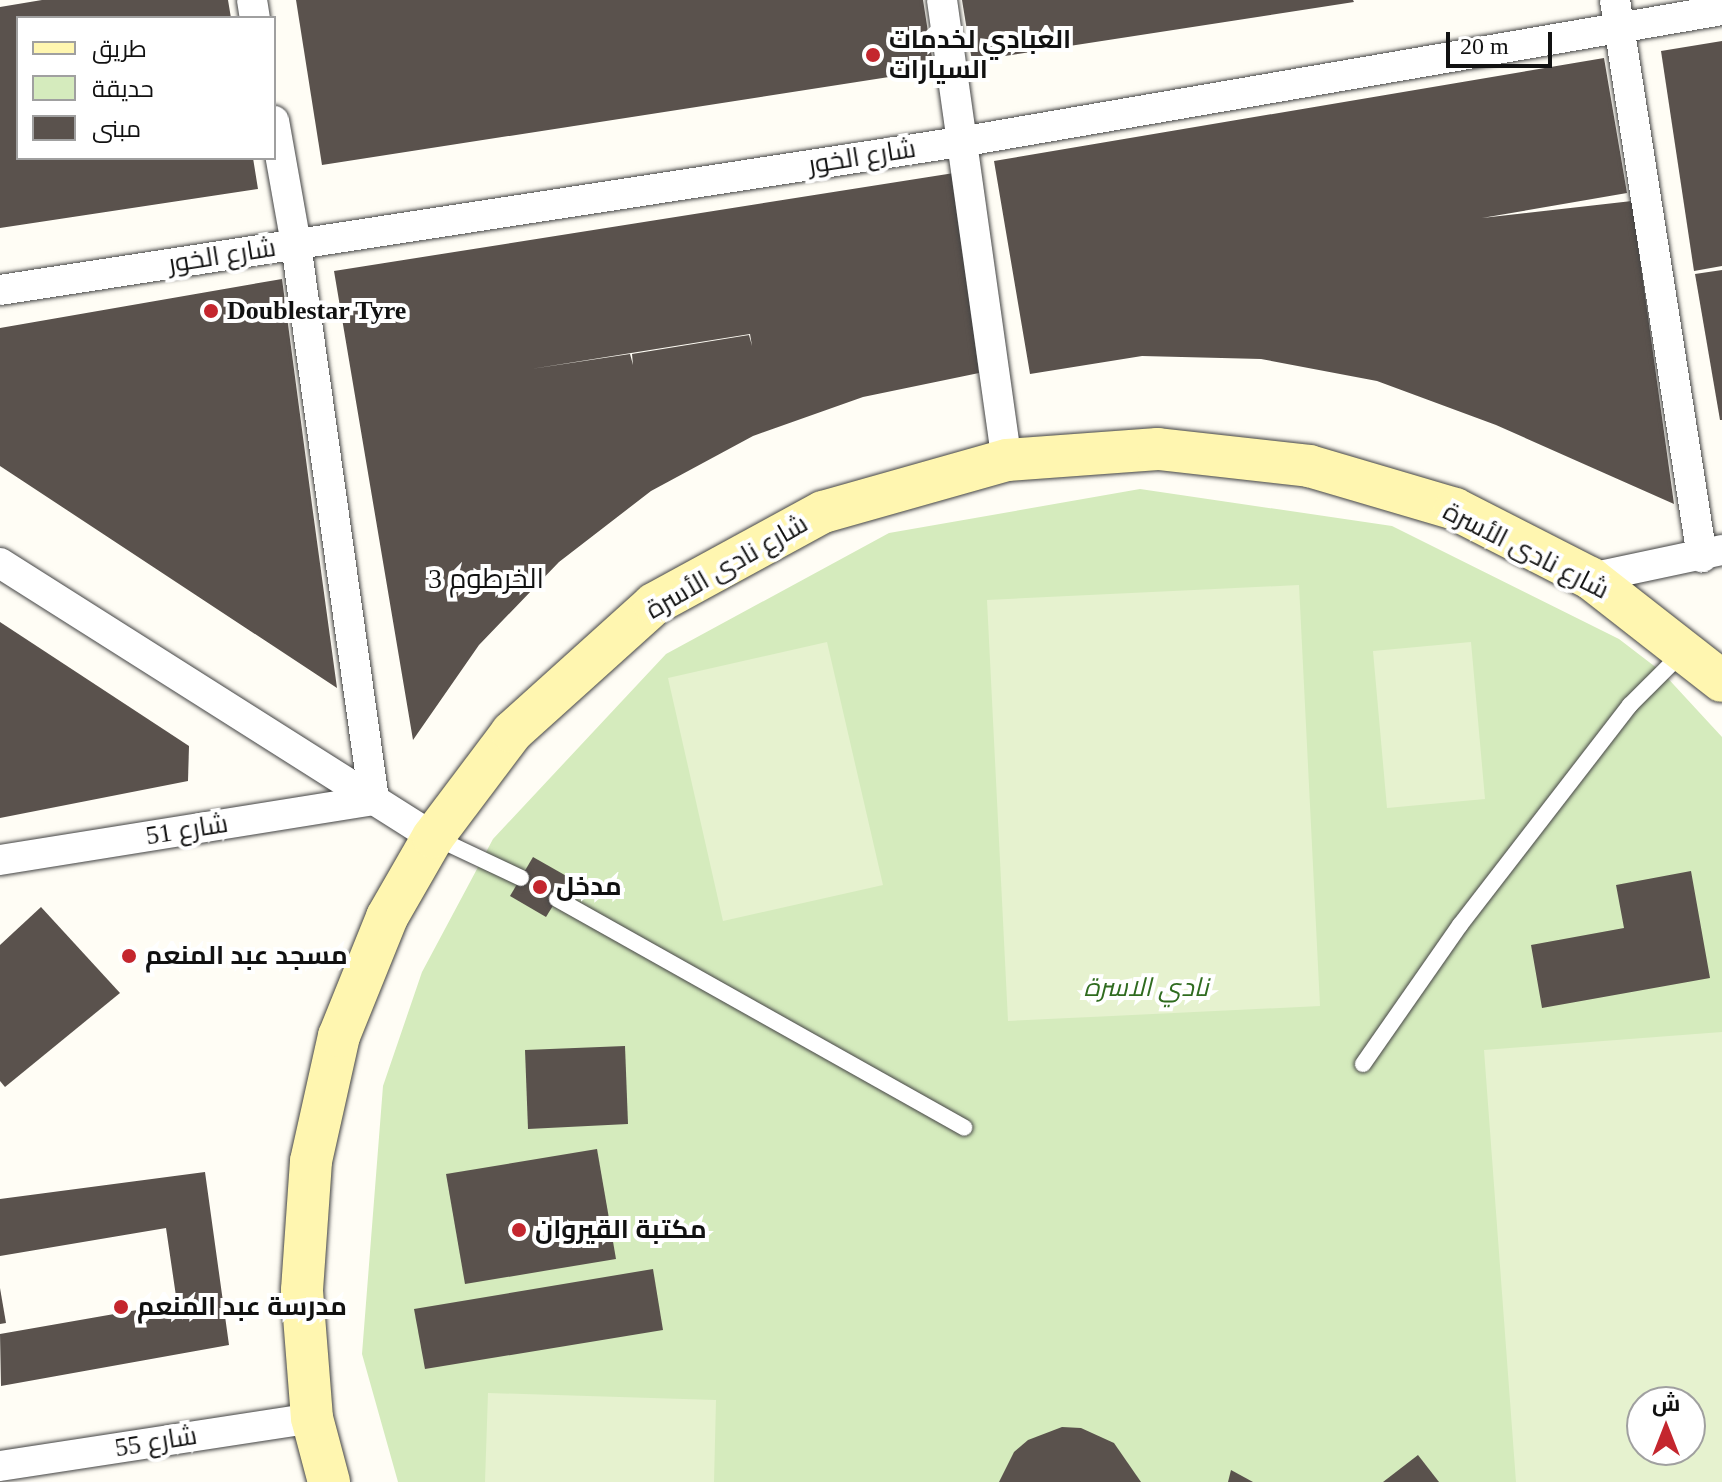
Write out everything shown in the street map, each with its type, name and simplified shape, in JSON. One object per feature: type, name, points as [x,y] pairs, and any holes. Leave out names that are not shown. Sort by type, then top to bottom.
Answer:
[{"type":"street","points":[[942,0],[966,141],[1007,460]]},
{"type":"street","name":"شارع الخور","points":[[0,290],[966,141],[1618,14],[1722,10]]},
{"type":"street","points":[[1590,578],[1712,553],[1618,14]]},
{"type":"street","points":[[276,132],[296,244],[374,800]]},
{"type":"street","name":"شارع نادى الأسرة","points":[[329,1482],[312,1418],[302,1290],[311,1161],[339,1036],[387,917],[433,837],[512,732],[654,604],[823,512],[1007,460],[1158,449],[1309,466],[1455,509],[1590,578],[1687,648],[1722,681]]},
{"type":"street","points":[[0,563],[433,837]]},
{"type":"street","name":"شارع 51","points":[[0,860],[374,800]]},
{"type":"street","name":"شارع 55","points":[[0,1466],[312,1418]]},
{"type":"lane","points":[[1363,1064],[1460,925],[1611,729],[1687,648]]},
{"type":"lane","points":[[433,837],[521,878]]},
{"type":"lane","points":[[557,899],[964,1127]]},
{"type":"green space","name":"نادي الاسرة","points":[[1140,489],[1392,526],[1619,639],[1662,672],[1722,737],[1722,1482],[398,1482],[362,1354],[383,1086],[422,972],[493,839],[666,654],[889,533]]},
{"type":"green space","points":[[1299,585],[1320,1006],[1008,1021],[987,600]]},
{"type":"green space","points":[[827,642],[883,885],[723,921],[668,678]]},
{"type":"green space","points":[[1471,642],[1485,799],[1387,808],[1373,651]]},
{"type":"green space","points":[[1722,1032],[1722,1482],[1516,1482],[1484,1050]]},
{"type":"green space","points":[[488,1393],[716,1400],[714,1482],[485,1482]]},
{"type":"building","points":[[42,0],[228,0],[231,16],[16,16],[16,160],[253,160],[258,189],[0,228],[0,7]]},
{"type":"building","points":[[296,0],[923,0],[934,70],[322,165]]},
{"type":"building","points":[[962,0],[1353,0],[1354,2],[972,61]]},
{"type":"building","points":[[1722,41],[1722,266],[1694,271],[1661,51]]},
{"type":"building","points":[[1604,58],[1627,193],[1482,218],[1632,201],[1674,504],[1496,425],[1377,381],[1261,359],[1142,356],[1030,374],[994,161]]},
{"type":"building","points":[[954,173],[979,373],[863,397],[753,436],[651,491],[559,562],[479,645],[413,740],[334,271]],"holes":[[[750,334],[752,346],[749,335],[632,354],[633,365],[630,354],[531,369]]]},
{"type":"building","points":[[1722,270],[1722,420],[1720,420],[1695,274]]},
{"type":"building","points":[[282,279],[337,688],[0,466],[0,328]]},
{"type":"building","points":[[0,622],[189,746],[188,781],[0,818]]},
{"type":"building","name":"مدخل","points":[[533,857],[570,878],[546,917],[510,896]]},
{"type":"building","points":[[1691,871],[1710,978],[1542,1008],[1531,945],[1624,928],[1616,885]]},
{"type":"building","points":[[41,907],[120,993],[5,1087],[0,1081],[0,945]]},
{"type":"building","points":[[625,1046],[628,1124],[528,1129],[525,1050]]},
{"type":"building","points":[[597,1149],[616,1259],[465,1284],[446,1174]]},
{"type":"building","points":[[205,1172],[229,1345],[1,1386],[0,1334],[177,1303],[166,1228],[0,1256],[0,1199]]},
{"type":"building","points":[[653,1269],[663,1330],[425,1369],[414,1309]]},
{"type":"building","points":[[0,1288],[6,1323],[0,1324]]},
{"type":"building","points":[[1062,1427],[1081,1428],[1114,1443],[1141,1482],[999,1482],[1014,1452],[1028,1440]]},
{"type":"building","points":[[1418,1455],[1439,1482],[1383,1482]]},
{"type":"building","points":[[1231,1470],[1253,1482],[1228,1482]]},
{"type":"place","name":"العبادي لخدمات السيارات","points":[[873,55]]},
{"type":"place","name":"Doublestar Tyre","points":[[211,311]]},
{"type":"place","name":"مدخل","points":[[540,887]]},
{"type":"place","name":"مسجد عبد المنعم","points":[[129,956]]},
{"type":"place","name":"مكتبة القيروان","points":[[519,1230]]},
{"type":"place","name":"مدرسة عبد المنعم","points":[[121,1307]]},
{"type":"district","name":"الخرطوم 3","points":[[486,579]]}]
